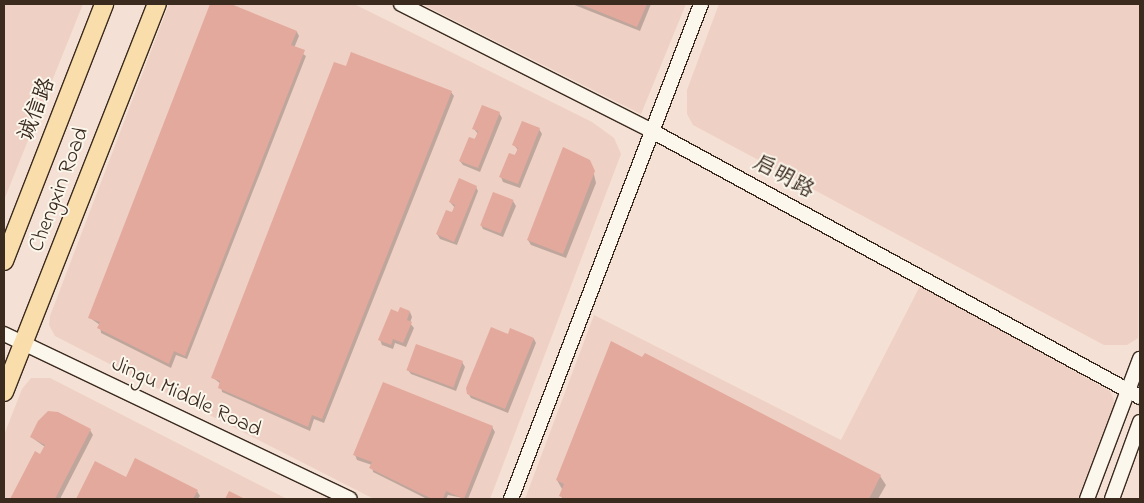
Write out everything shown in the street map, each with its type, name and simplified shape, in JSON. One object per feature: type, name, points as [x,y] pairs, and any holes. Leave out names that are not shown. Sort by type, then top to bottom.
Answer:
[{"type":"main road","name":"诚信路","points":[[4,260],[104,4]]},
{"type":"main road","name":"Chengxin Road","points":[[4,392],[157,4]]},
{"type":"street","name":"启明路","points":[[401,4],[650,130],[1140,397]]},
{"type":"street","points":[[511,499],[650,130],[701,4]]},
{"type":"street","name":"Jingu Middle Road","points":[[4,334],[350,499]]},
{"type":"street","points":[[1087,499],[1140,359]]},
{"type":"street","points":[[1112,499],[1140,422]]},
{"type":"shaded area","points":[[4,4],[83,4],[4,200]]},
{"type":"shaded area","points":[[169,4],[354,4],[592,122],[614,138],[621,154],[490,499],[374,499],[55,336],[49,325],[50,316]]},
{"type":"shaded area","points":[[422,4],[686,4],[641,114]]},
{"type":"shaded area","points":[[719,4],[1140,4],[1138,338],[1127,345],[1104,345],[693,125],[687,114],[687,90]]},
{"type":"shaded area","points":[[920,286],[1110,391],[1115,403],[1078,499],[525,499],[594,315],[841,440]]},
{"type":"shaded area","points":[[31,378],[50,378],[287,499],[4,499],[4,435],[22,389]]},
{"type":"building","points":[[210,4],[231,4],[297,31],[291,45],[305,50],[185,356],[174,351],[169,364],[97,328],[100,322],[88,318]]},
{"type":"building","points":[[580,4],[647,4],[637,27]]},
{"type":"building","points":[[351,52],[452,91],[322,419],[312,415],[308,427],[218,388],[220,381],[211,378],[334,62],[346,66]]},
{"type":"building","points":[[482,105],[500,112],[478,168],[459,161],[469,137],[475,139],[478,131],[472,129]]},
{"type":"building","points":[[522,121],[540,128],[518,184],[499,177],[509,153],[515,155],[518,148],[512,145]]},
{"type":"building","points":[[563,147],[590,160],[595,171],[563,254],[527,240]]},
{"type":"building","points":[[459,178],[477,186],[454,242],[436,234],[446,210],[452,212],[455,205],[449,202]]},
{"type":"building","points":[[493,192],[514,200],[501,233],[480,226]]},
{"type":"building","points":[[400,307],[410,311],[407,320],[412,322],[403,343],[393,339],[391,345],[378,340],[391,309],[398,312]]},
{"type":"building","points":[[491,327],[508,334],[510,328],[534,338],[505,409],[467,394],[466,388]]},
{"type":"building","points":[[611,341],[642,357],[645,353],[881,475],[869,499],[566,499],[559,496],[564,484],[556,480]]},
{"type":"building","points":[[416,344],[463,361],[453,387],[406,370]]},
{"type":"building","points":[[383,382],[493,426],[464,499],[446,491],[443,499],[432,499],[369,468],[372,462],[353,455]]},
{"type":"building","points":[[48,411],[58,412],[91,429],[55,499],[10,499],[35,451],[40,454],[45,445],[30,437],[38,421]]},
{"type":"building","points":[[135,458],[198,490],[193,499],[76,499],[95,461],[126,477]]},
{"type":"building","points":[[229,491],[245,499],[225,499]]}]
